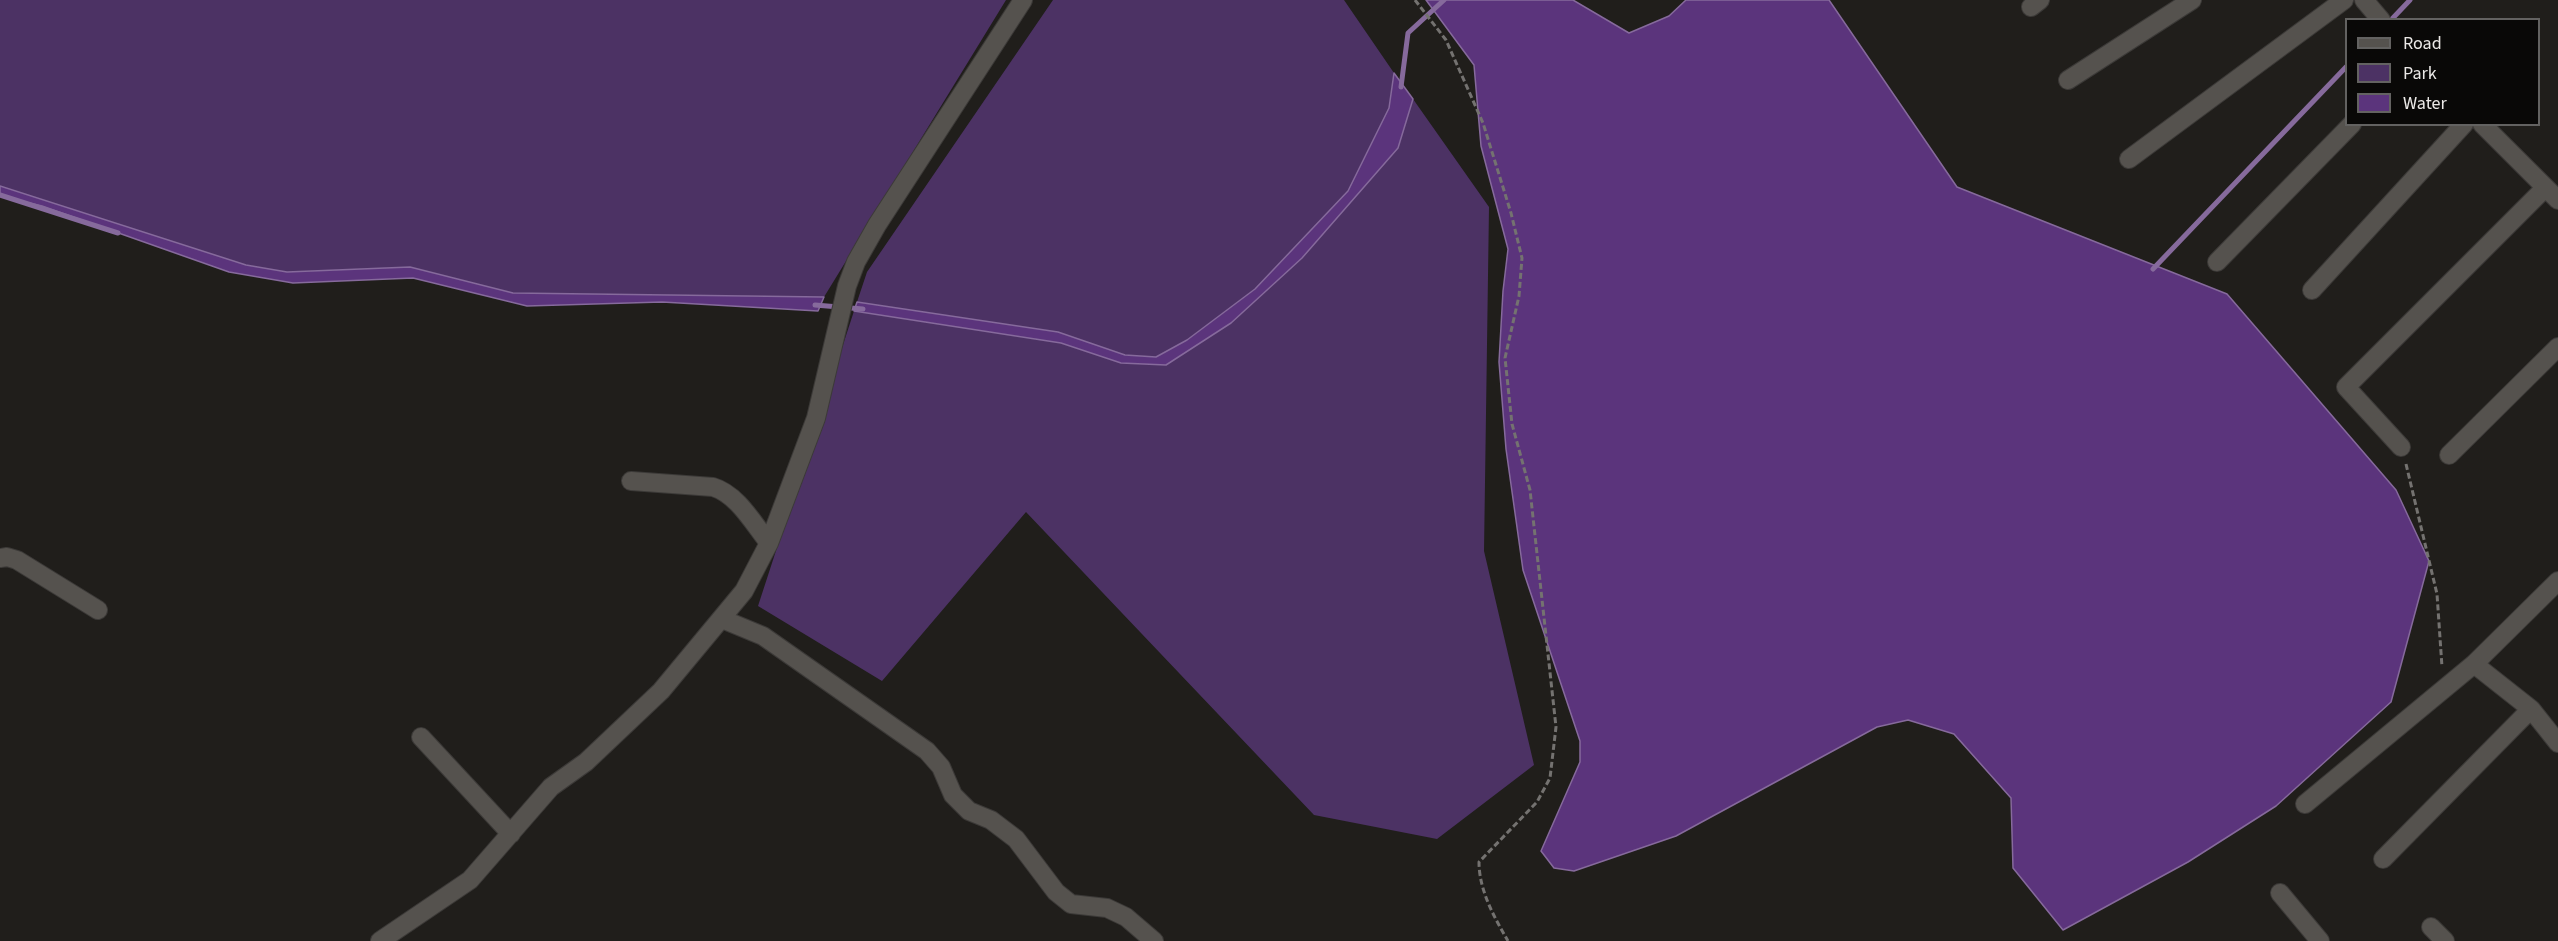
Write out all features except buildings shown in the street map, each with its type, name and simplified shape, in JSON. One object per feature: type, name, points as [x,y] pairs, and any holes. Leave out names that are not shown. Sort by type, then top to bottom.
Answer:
[{"type":"street","points":[[380,941],[470,880],[551,787],[586,762],[661,691],[744,591],[769,543],[816,418],[831,360],[840,309],[856,261],[1023,0]]},
{"type":"street","points":[[2068,80],[2192,0]]},
{"type":"street","points":[[2129,159],[2344,0]]},
{"type":"street","points":[[2364,0],[2380,18]]},
{"type":"street","points":[[2217,262],[2350,126]]},
{"type":"street","points":[[2312,290],[2462,126]]},
{"type":"street","points":[[2402,447],[2346,387],[2552,194],[2484,126]]},
{"type":"street","points":[[2449,454],[2558,347]]},
{"type":"street","points":[[631,481],[713,487],[724,490],[732,496],[769,543]]},
{"type":"street","points":[[0,558],[7,557],[17,560],[98,610]]},
{"type":"street","points":[[2305,804],[2474,664],[2558,582]]},
{"type":"street","points":[[722,619],[763,636],[927,751],[941,767],[952,795],[969,811],[991,820],[1016,839],[1056,892],[1071,904],[1107,908],[1126,917],[1154,941]]},
{"type":"street","points":[[2474,664],[2531,709],[2558,743]]},
{"type":"street","points":[[2383,860],[2531,709]]},
{"type":"street","points":[[421,736],[511,834]]},
{"type":"street","points":[[2280,893],[2319,941]]},
{"type":"street","points":[[2431,927],[2445,941]]},
{"type":"path","points":[[1415,0],[1446,40],[1483,123],[1522,258],[1519,296],[1505,358],[1512,424],[1530,490],[1556,727],[1550,778],[1537,802],[1479,862],[1479,880],[1508,941]]},
{"type":"path","points":[[2402,447],[2437,594],[2444,690]]},
{"type":"green space","points":[[0,0],[1006,0],[824,297],[513,293],[410,267],[287,272],[246,265],[0,186]]},
{"type":"green space","points":[[1053,0],[1344,0],[1394,73],[1389,108],[1348,191],[1255,289],[1187,340],[1156,357],[1125,355],[1058,332],[857,302],[867,272]]},
{"type":"green space","points":[[1413,99],[1489,207],[1484,551],[1534,765],[1437,839],[1314,815],[1026,512],[882,681],[758,606],[854,311],[1061,343],[1121,363],[1166,365],[1231,323],[1302,258],[1398,148]]},
{"type":"water","points":[[1426,0],[1573,0],[1629,33],[1669,16],[1686,0],[1829,0],[1957,187],[2227,294],[2396,490],[2429,561],[2391,702],[2276,806],[2188,862],[2063,930],[2013,868],[2011,798],[1954,734],[1908,720],[1877,727],[1676,836],[1574,871],[1554,868],[1541,851],[1580,762],[1580,741],[1523,570],[1506,449],[1499,362],[1508,249],[1481,146],[1474,65]]},
{"type":"water","points":[[1394,73],[1413,99],[1398,148],[1302,258],[1231,323],[1166,365],[1121,363],[1061,343],[854,311],[857,302],[1058,332],[1125,355],[1156,357],[1187,340],[1255,289],[1348,191],[1389,108]]},
{"type":"water","points":[[0,186],[246,265],[287,272],[410,267],[513,293],[824,297],[818,311],[662,302],[527,306],[413,278],[293,283],[229,272],[42,206],[0,196]]},
{"type":"waterway","points":[[1401,87],[1408,33],[1444,0]]},
{"type":"waterway","points":[[2393,18],[2410,0]]},
{"type":"waterway","points":[[2153,269],[2345,68]]},
{"type":"waterway","points":[[0,195],[118,233]]},
{"type":"waterway","points":[[815,305],[863,309]]}]
